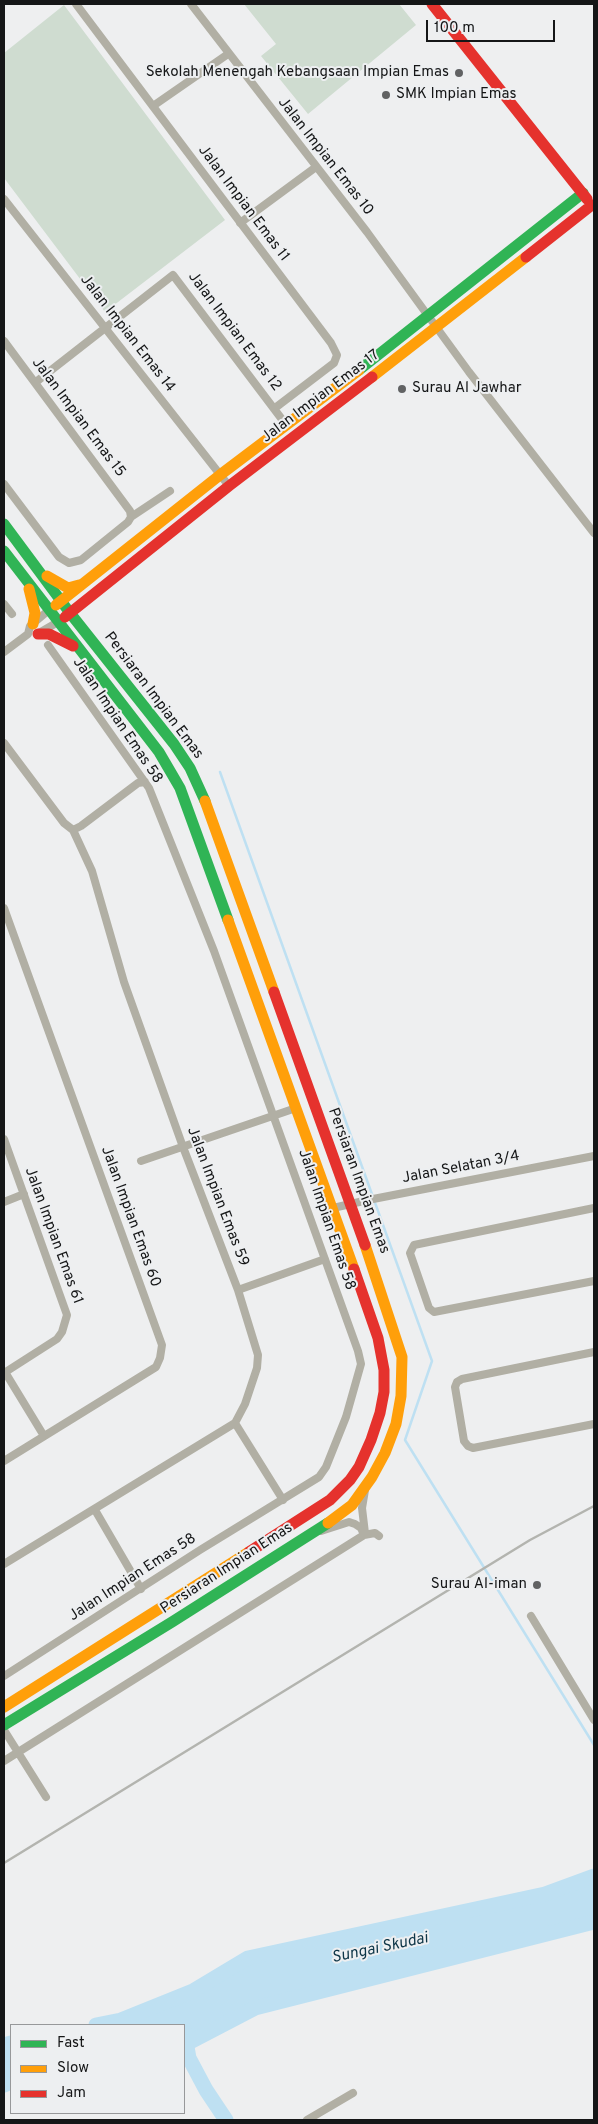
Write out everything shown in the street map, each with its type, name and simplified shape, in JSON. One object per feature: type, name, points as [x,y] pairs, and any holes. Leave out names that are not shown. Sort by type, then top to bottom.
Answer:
[{"type":"main road","points":[[432,4],[593,206]]},
{"type":"main road","name":"Jalan Impian Emas 17","points":[[49,610],[220,475],[287,426],[428,317],[582,194]]},
{"type":"main road","name":"Jalan Impian Emas 17","points":[[58,622],[229,486],[593,206]]},
{"type":"main road","name":"Persiaran Impian Emas","points":[[4,524],[70,613],[174,744],[190,768],[202,792],[351,1204],[402,1357],[396,1424],[385,1453],[366,1486],[352,1504],[337,1517],[172,1622],[4,1724]]},
{"type":"main road","name":"Persiaran Impian Emas","points":[[4,550],[159,752],[180,788],[333,1208],[383,1358],[384,1392],[380,1413],[359,1467],[350,1480],[330,1500],[4,1707]]},
{"type":"main road","points":[[37,569],[68,588],[83,583]]},
{"type":"main road","points":[[26,580],[35,613],[33,630],[49,634],[79,650]]},
{"type":"main road","points":[[89,598],[83,608],[89,635]]},
{"type":"street","name":"Jalan Impian Emas 11","points":[[76,4],[331,343],[337,355],[334,363],[275,408]]},
{"type":"street","name":"Jalan Impian Emas 10","points":[[191,4],[367,232],[436,328],[594,533]]},
{"type":"street","points":[[153,106],[228,54]]},
{"type":"street","points":[[240,223],[316,167]]},
{"type":"street","name":"Jalan Impian Emas 14","points":[[4,199],[229,486]]},
{"type":"street","name":"Jalan Impian Emas 12","points":[[36,382],[173,275],[287,426]]},
{"type":"street","name":"Jalan Impian Emas 15","points":[[4,341],[36,382],[130,514]]},
{"type":"street","points":[[4,484],[59,557],[69,563],[81,560],[128,522],[130,514],[170,491]]},
{"type":"street","points":[[4,604],[12,614]]},
{"type":"street","points":[[4,652],[33,630],[49,610]]},
{"type":"street","points":[[33,630],[58,622]]},
{"type":"street","name":"Jalan Impian Emas 58","points":[[4,1676],[319,1477],[326,1467],[346,1417],[360,1364],[358,1351],[214,951],[149,788],[48,645]]},
{"type":"street","name":"Jalan Impian Emas 59","points":[[4,743],[64,824],[73,830],[92,871],[124,982],[182,1147],[238,1290],[258,1355],[257,1368],[245,1404],[235,1423]]},
{"type":"street","points":[[73,830],[81,826],[138,782],[145,782]]},
{"type":"street","name":"Jalan Impian Emas 60","points":[[4,908],[162,1345],[156,1367],[4,1461]]},
{"type":"street","points":[[141,1161],[296,1108]]},
{"type":"street","name":"Jalan Impian Emas 61","points":[[4,1139],[67,1315],[62,1332],[57,1339],[4,1372]]},
{"type":"street","name":"Jalan Selatan 3/4","points":[[333,1208],[594,1156]]},
{"type":"street","points":[[4,1202],[24,1194]]},
{"type":"street","points":[[594,1208],[414,1245],[410,1254],[429,1308],[434,1312],[594,1281]]},
{"type":"street","points":[[238,1290],[325,1259]]},
{"type":"street","points":[[594,1352],[462,1379],[457,1382],[455,1387],[464,1441],[473,1448],[594,1424]]},
{"type":"street","points":[[4,1372],[44,1436]]},
{"type":"street","points":[[4,1564],[235,1423],[283,1500]]},
{"type":"street","points":[[364,1535],[362,1501],[366,1486]]},
{"type":"street","points":[[95,1510],[141,1589]]},
{"type":"street","points":[[308,1534],[350,1522],[361,1528],[364,1535]]},
{"type":"street","points":[[4,1762],[364,1535],[375,1533],[379,1536]]},
{"type":"street","points":[[531,1616],[594,1720]]},
{"type":"street","points":[[4,1730],[46,1797]]},
{"type":"street","points":[[307,2120],[353,2093]]},
{"type":"shaded area","points":[[244,4],[399,4],[416,25],[308,114],[261,56],[276,44]]},
{"type":"shaded area","points":[[64,5],[225,220],[105,312],[4,178],[4,53]]},
{"type":"water","name":"Sungai Skudai","points":[[594,1876],[594,1922],[255,2008],[185,2044],[185,2024],[101,2024],[121,2020],[193,1991],[248,1958],[545,1894]]},
{"type":"water","points":[[10,2043],[10,2082],[4,2085],[4,2045]]},
{"type":"waterway","points":[[220,772],[432,1361],[405,1440],[594,1745]]},
{"type":"waterway","points":[[101,2024],[121,2020],[193,1991],[248,1958],[545,1894],[594,1876]]},
{"type":"waterway","points":[[185,2044],[255,2008],[594,1922]]},
{"type":"waterway","points":[[185,2036],[189,2058],[206,2090],[226,2120]]},
{"type":"waterway","points":[[4,2045],[10,2043]]},
{"type":"waterway","points":[[4,2085],[10,2082]]},
{"type":"railway","points":[[4,1863],[530,1540],[594,1506]]},
{"type":"traffic: fast","points":[[359,370],[583,193]]},
{"type":"traffic: fast","points":[[4,524],[70,613],[174,744],[190,768],[205,801]]},
{"type":"traffic: fast","points":[[4,551],[159,752],[180,788],[228,920]]},
{"type":"traffic: fast","points":[[4,1725],[328,1523]]},
{"type":"traffic: slow","points":[[372,377],[526,257]]},
{"type":"traffic: slow","points":[[56,605],[220,475],[359,370]]},
{"type":"traffic: slow","points":[[47,576],[68,588],[79,585]]},
{"type":"traffic: slow","points":[[29,589],[35,613],[33,624]]},
{"type":"traffic: slow","points":[[205,801],[274,992]]},
{"type":"traffic: slow","points":[[228,920],[354,1269]]},
{"type":"traffic: slow","points":[[328,1523],[352,1505],[372,1477],[385,1453],[396,1424],[401,1396],[402,1357],[365,1245]]},
{"type":"traffic: slow","points":[[4,1707],[249,1552]]},
{"type":"traffic: jam","points":[[432,4],[587,199]]},
{"type":"traffic: jam","points":[[526,257],[592,205]]},
{"type":"traffic: jam","points":[[65,617],[229,486],[372,377]]},
{"type":"traffic: jam","points":[[38,634],[49,634],[73,646]]},
{"type":"traffic: jam","points":[[274,992],[365,1245]]},
{"type":"traffic: jam","points":[[249,1552],[330,1500],[350,1480],[359,1467],[371,1440],[380,1413],[384,1392],[384,1370],[378,1338],[354,1269]]},
{"type":"place","name":"Sekolah Menengah Kebangsaan Impian Emas","points":[[459,73]]},
{"type":"place","name":"SMK Impian Emas","points":[[386,95]]},
{"type":"place","name":"Surau Al Jawhar","points":[[402,389]]},
{"type":"place","name":"Surau Al-iman","points":[[537,1585]]}]
